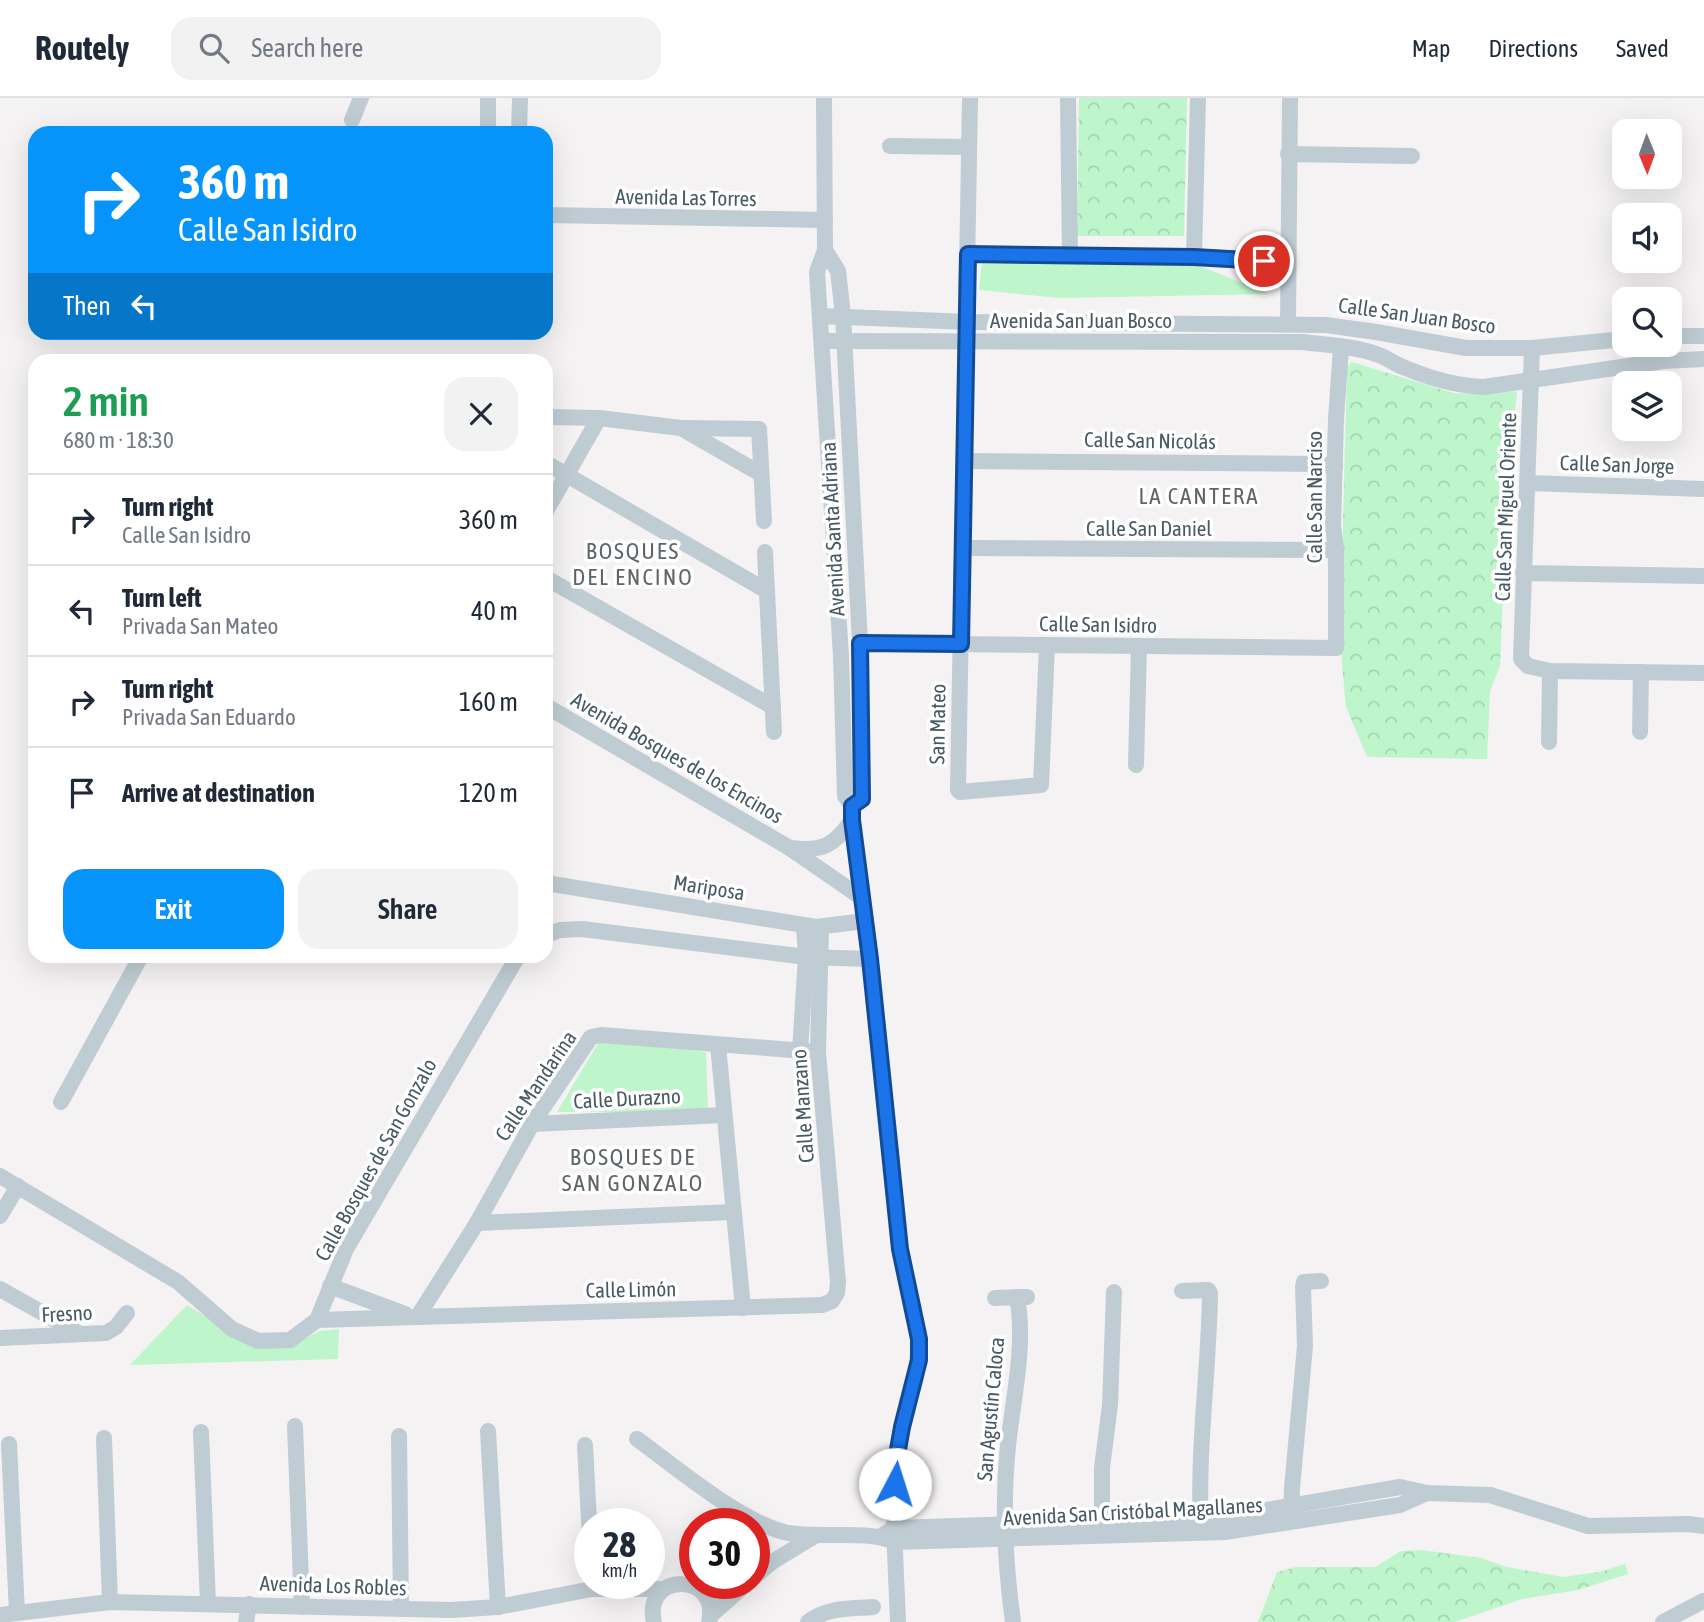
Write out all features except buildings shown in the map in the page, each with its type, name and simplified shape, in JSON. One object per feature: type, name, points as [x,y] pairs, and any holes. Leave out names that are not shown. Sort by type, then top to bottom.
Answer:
[{"type":"street","points":[[352,120],[361,98]]},
{"type":"street","points":[[488,98],[488,126]]},
{"type":"street","points":[[519,126],[520,98]]},
{"type":"street","points":[[808,98],[824,98]]},
{"type":"street","name":"Avenida Santa Adriana","points":[[824,98],[825,250],[817,272],[843,696],[845,796],[852,813],[870,959],[900,1249],[919,1339],[916,1377],[896,1461],[890,1536],[898,1622]]},
{"type":"street","points":[[961,644],[970,98]]},
{"type":"street","points":[[1068,98],[1070,255]]},
{"type":"street","points":[[1194,257],[1198,98]]},
{"type":"street","points":[[1290,98],[1287,262],[1299,342]]},
{"type":"street","points":[[890,146],[969,147]]},
{"type":"street","points":[[1288,154],[1412,156]]},
{"type":"street","name":"Avenida Las Torres","points":[[553,215],[825,220]]},
{"type":"street","name":"Avenida Santa Adriana","points":[[825,250],[838,271],[843,315],[860,643],[862,799],[852,813]]},
{"type":"street","points":[[968,254],[1194,257],[1287,262]]},
{"type":"street","name":"Avenida San Juan Bosco","points":[[821,316],[968,322],[1295,324]]},
{"type":"street","name":"Calle San Juan Bosco","points":[[1295,324],[1344,327],[1466,348],[1532,348],[1612,340]]},
{"type":"street","points":[[1682,336],[1704,336]]},
{"type":"street","name":"Avenida San Juan Bosco","points":[[823,341],[1299,342]]},
{"type":"street","name":"Calle San Juan Bosco","points":[[1299,342],[1371,352],[1402,367],[1466,386],[1484,387],[1650,362],[1704,359]]},
{"type":"street","name":"Calle San Narciso","points":[[1336,648],[1336,550],[1333,526],[1341,346]]},
{"type":"street","name":"Calle San Miguel Oriente","points":[[1532,348],[1521,659],[1528,666],[1550,671]]},
{"type":"street","points":[[553,417],[599,418],[681,428],[759,429],[764,521]]},
{"type":"street","points":[[553,498],[599,418]]},
{"type":"street","points":[[681,428],[761,474]]},
{"type":"street","name":"Calle San Nicolás","points":[[965,461],[1318,464],[1335,467]]},
{"type":"street","points":[[553,467],[767,591]]},
{"type":"street","name":"Calle San Jorge","points":[[1528,483],[1704,489]]},
{"type":"street","name":"Calle San Daniel","points":[[962,548],[1336,550]]},
{"type":"street","points":[[765,552],[774,732]]},
{"type":"street","points":[[1523,573],[1704,576]]},
{"type":"street","points":[[553,582],[773,707]]},
{"type":"street","name":"Calle San Isidro","points":[[860,643],[1336,648]]},
{"type":"street","name":"San Mateo","points":[[961,644],[958,790],[963,793],[1041,785],[1047,645]]},
{"type":"street","points":[[1136,765],[1139,646]]},
{"type":"street","points":[[1549,742],[1550,671],[1704,673]]},
{"type":"street","points":[[1640,732],[1641,672]]},
{"type":"street","name":"Avenida Bosques de los Encinos","points":[[553,710],[788,847],[862,898]]},
{"type":"street","name":"Avenida Bosques de los Encinos","points":[[788,847],[804,850],[834,843],[852,813]]},
{"type":"street","name":"Mariposa","points":[[553,884],[804,926],[821,927],[865,921]]},
{"type":"street","name":"Calle Manzano","points":[[804,926],[813,957],[818,1052],[838,1282]]},
{"type":"street","name":"Calle Manzano","points":[[800,1051],[813,957],[821,927]]},
{"type":"street","points":[[553,932],[582,929],[813,957],[870,959]]},
{"type":"street","points":[[61,1102],[137,963]]},
{"type":"street","name":"Calle Bosques de San Gonzalo","points":[[317,1320],[346,1249],[515,963]]},
{"type":"street","name":"Calle Mandarina","points":[[414,1316],[477,1223],[532,1124],[591,1037],[601,1035],[818,1052]]},
{"type":"street","points":[[718,1045],[744,1308]]},
{"type":"street","name":"Calle Durazno","points":[[532,1124],[724,1115]]},
{"type":"street","points":[[0,1216],[6,1181],[178,1282],[232,1329],[258,1342],[290,1340],[317,1320]]},
{"type":"street","points":[[477,1223],[733,1212]]},
{"type":"street","points":[[1291,1524],[1305,1346],[1303,1287],[1304,1282],[1321,1280]]},
{"type":"street","name":"Calle Limón","points":[[317,1320],[822,1305],[832,1301],[837,1293],[838,1282]]},
{"type":"street","name":"Calle Limón","points":[[330,1286],[414,1316]]},
{"type":"street","points":[[0,1289],[82,1335]]},
{"type":"street","points":[[1182,1291],[1208,1290],[1210,1293],[1207,1389],[1200,1450],[1201,1525]]},
{"type":"street","points":[[1102,1530],[1102,1468],[1110,1405],[1109,1292],[1132,1292]]},
{"type":"street","name":"San Agustín Caloca","points":[[995,1298],[1022,1297],[1008,1448],[1005,1532],[1013,1622]]},
{"type":"street","name":"Fresno","points":[[0,1338],[106,1333],[116,1327],[127,1313]]},
{"type":"street","points":[[295,1426],[302,1607]]},
{"type":"street","points":[[488,1431],[498,1607]]},
{"type":"street","points":[[201,1432],[208,1604]]},
{"type":"street","points":[[399,1436],[401,1609]]},
{"type":"street","points":[[104,1438],[110,1602]]},
{"type":"street","name":"Avenida San Cristóbal Magallanes","points":[[637,1438],[727,1508]]},
{"type":"street","points":[[9,1444],[17,1614]]},
{"type":"street","points":[[585,1445],[588,1508]]},
{"type":"street","name":"Avenida San Cristóbal Magallanes","points":[[1201,1525],[1226,1517],[1400,1487],[1427,1493],[1490,1496],[1588,1525],[1689,1524],[1704,1527]]},
{"type":"street","name":"Avenida San Cristóbal Magallanes","points":[[770,1528],[813,1537],[1291,1524],[1400,1505],[1427,1493]]},
{"type":"street","points":[[770,1564],[813,1537]]},
{"type":"street","name":"Avenida Los Robles","points":[[0,1615],[110,1602],[401,1609],[498,1607],[574,1591]]},
{"type":"street","points":[[654,1622],[653,1605],[657,1599]]},
{"type":"street","points":[[707,1599],[710,1619]]},
{"type":"street","points":[[710,1619],[731,1599]]},
{"type":"street","points":[[1663,1622],[1703,1601]]},
{"type":"street","points":[[246,1622],[249,1604]]},
{"type":"street","points":[[817,1619],[834,1610],[873,1607]]},
{"type":"green space","points":[[1079,98],[1187,98],[1184,236],[1077,236]]},
{"type":"green space","points":[[983,253],[1185,260],[1269,294],[1060,298],[979,290]]},
{"type":"green space","points":[[1352,362],[1453,393],[1517,391],[1507,495],[1500,666],[1490,691],[1487,759],[1367,757],[1346,707],[1340,642],[1347,366]]},
{"type":"green space","points":[[600,1040],[706,1052],[708,1112],[557,1112]]},
{"type":"green space","points":[[187,1305],[247,1342],[289,1347],[319,1331],[339,1329],[338,1359],[130,1365]]},
{"type":"green space","points":[[1422,1550],[1481,1558],[1507,1567],[1563,1577],[1599,1572],[1625,1564],[1628,1574],[1578,1590],[1522,1599],[1455,1622],[1258,1622],[1277,1572],[1296,1567],[1375,1567],[1401,1551]]},
{"type":"district","name":"LA CANTERA","points":[[1199,496]]},
{"type":"district","name":"BOSQUES DEL ENCINO","points":[[633,564]]},
{"type":"district","name":"BOSQUES DE SAN GONZALO","points":[[633,1170]]},
{"type":"route","points":[[895,1484],[902,1427],[919,1360],[919,1339],[900,1249],[870,959],[852,820],[852,806],[862,799],[860,643],[961,644],[968,254],[1194,257],[1264,261]]}]
